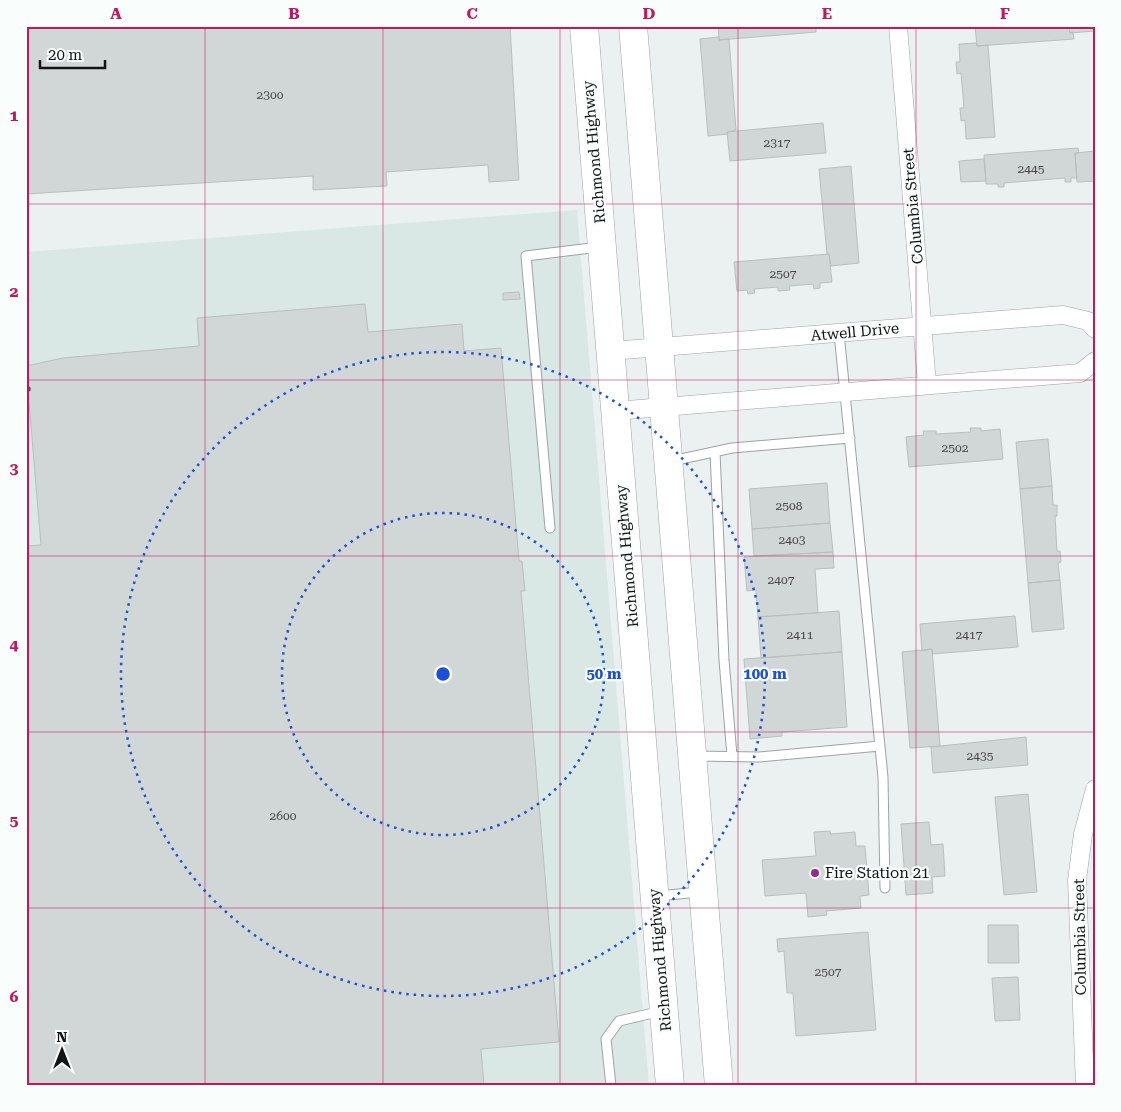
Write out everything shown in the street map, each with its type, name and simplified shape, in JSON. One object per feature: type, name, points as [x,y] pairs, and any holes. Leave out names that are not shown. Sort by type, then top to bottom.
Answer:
[{"type":"main road","name":"Richmond Highway","points":[[584,26],[670,1086]]},
{"type":"main road","points":[[634,26],[719,1086]]},
{"type":"street","name":"Columbia Street","points":[[898,26],[927,385]]},
{"type":"street","name":"Atwell Drive","points":[[611,351],[1063,315],[1075,316],[1088,321],[1095,329]]},
{"type":"street","points":[[615,411],[1080,373],[1095,362]]},
{"type":"street","name":"Columbia Street","points":[[1085,1086],[1077,880],[1083,834],[1095,789]]},
{"type":"lane","points":[[550,528],[526,256],[602,247]]},
{"type":"lane","points":[[839,333],[880,746],[885,888]]},
{"type":"lane","points":[[669,461],[732,448],[850,438]]},
{"type":"lane","points":[[715,452],[724,660],[732,756]]},
{"type":"lane","points":[[692,756],[759,757],[880,746]]},
{"type":"lane","points":[[655,896],[704,892]]},
{"type":"lane","points":[[611,1086],[606,1038],[610,1032],[619,1021],[664,1010]]},
{"type":"shaded area","points":[[577,210],[649,1086],[26,1086],[26,252]]},
{"type":"building","points":[[26,26],[510,26],[519,180],[489,182],[488,165],[386,172],[387,186],[313,190],[313,176],[26,194]]},
{"type":"building","points":[[718,26],[816,26],[816,32],[719,40]]},
{"type":"building","points":[[975,26],[1069,26],[1070,33],[1073,32],[1074,39],[977,46]]},
{"type":"building","points":[[1069,26],[1095,26],[1095,31],[1070,33]]},
{"type":"building","points":[[719,37],[719,40],[729,39],[736,130],[727,132],[728,134],[708,136],[700,39]]},
{"type":"building","points":[[976,43],[977,46],[988,45],[995,137],[966,139],[965,120],[961,121],[960,108],[964,108],[961,73],[957,74],[956,62],[960,62],[959,44]]},
{"type":"building","points":[[823,123],[826,153],[730,161],[727,132]]},
{"type":"building","points":[[1078,148],[1079,153],[1075,153],[1077,178],[1071,178],[1071,182],[1065,182],[1065,178],[1004,183],[1004,187],[998,187],[998,184],[986,184],[984,155]]},
{"type":"building","points":[[1095,151],[1095,181],[1077,182],[1075,153]]},
{"type":"building","points":[[984,159],[986,181],[961,182],[959,161]]},
{"type":"building","points":[[851,166],[859,263],[831,266],[829,254],[827,254],[819,169]]},
{"type":"building","points":[[829,254],[832,282],[820,283],[820,288],[814,289],[813,284],[789,286],[790,290],[778,291],[778,287],[754,289],[755,293],[748,294],[747,290],[737,291],[734,262]]},
{"type":"building","points":[[519,292],[520,299],[503,300],[503,293]]},
{"type":"building","points":[[365,304],[368,332],[462,324],[464,351],[501,348],[519,561],[522,561],[525,591],[521,591],[559,1042],[481,1049],[484,1086],[26,1086],[26,546],[41,545],[26,366],[63,358],[199,346],[197,318]]},
{"type":"building","points":[[970,428],[981,428],[981,431],[1000,429],[1003,459],[909,467],[906,437],[924,435],[923,431],[936,431],[936,434],[971,432]]},
{"type":"building","points":[[1048,439],[1052,486],[1020,489],[1016,442]]},
{"type":"building","points":[[827,483],[830,523],[752,529],[749,489]]},
{"type":"building","points":[[1052,486],[1053,505],[1057,505],[1057,516],[1055,516],[1057,551],[1060,551],[1061,562],[1058,563],[1060,580],[1028,583],[1020,489]]},
{"type":"building","points":[[830,523],[833,552],[754,556],[752,529]]},
{"type":"building","points":[[833,552],[834,568],[815,569],[818,613],[758,617],[756,590],[747,591],[744,557]]},
{"type":"building","points":[[1060,580],[1064,629],[1032,632],[1028,583]]},
{"type":"building","points":[[839,611],[842,652],[761,658],[758,617]]},
{"type":"building","points":[[1015,616],[1018,647],[932,654],[932,649],[922,651],[920,624]]},
{"type":"building","points":[[932,649],[940,746],[910,748],[902,652]]},
{"type":"building","points":[[842,652],[847,727],[782,732],[782,736],[750,739],[744,659]]},
{"type":"building","points":[[1026,737],[1028,765],[933,773],[931,747]]},
{"type":"building","points":[[1028,794],[1037,892],[1004,895],[995,797]]},
{"type":"building","points":[[929,822],[931,845],[943,844],[945,876],[932,877],[933,893],[906,895],[901,824]]},
{"type":"building","name":"Fire Station 21","points":[[830,831],[831,834],[855,832],[856,846],[865,846],[869,895],[860,896],[861,908],[826,911],[827,915],[808,917],[806,893],[765,896],[762,860],[816,856],[814,832]]},
{"type":"building","points":[[988,925],[1018,925],[1019,963],[988,963]]},
{"type":"building","points":[[868,932],[876,1030],[796,1036],[793,993],[787,993],[784,951],[778,952],[777,939]]},
{"type":"building","points":[[1018,977],[1020,1020],[995,1021],[992,978]]},
{"type":"place","name":"Fire Station 21","points":[[815,873]]}]
